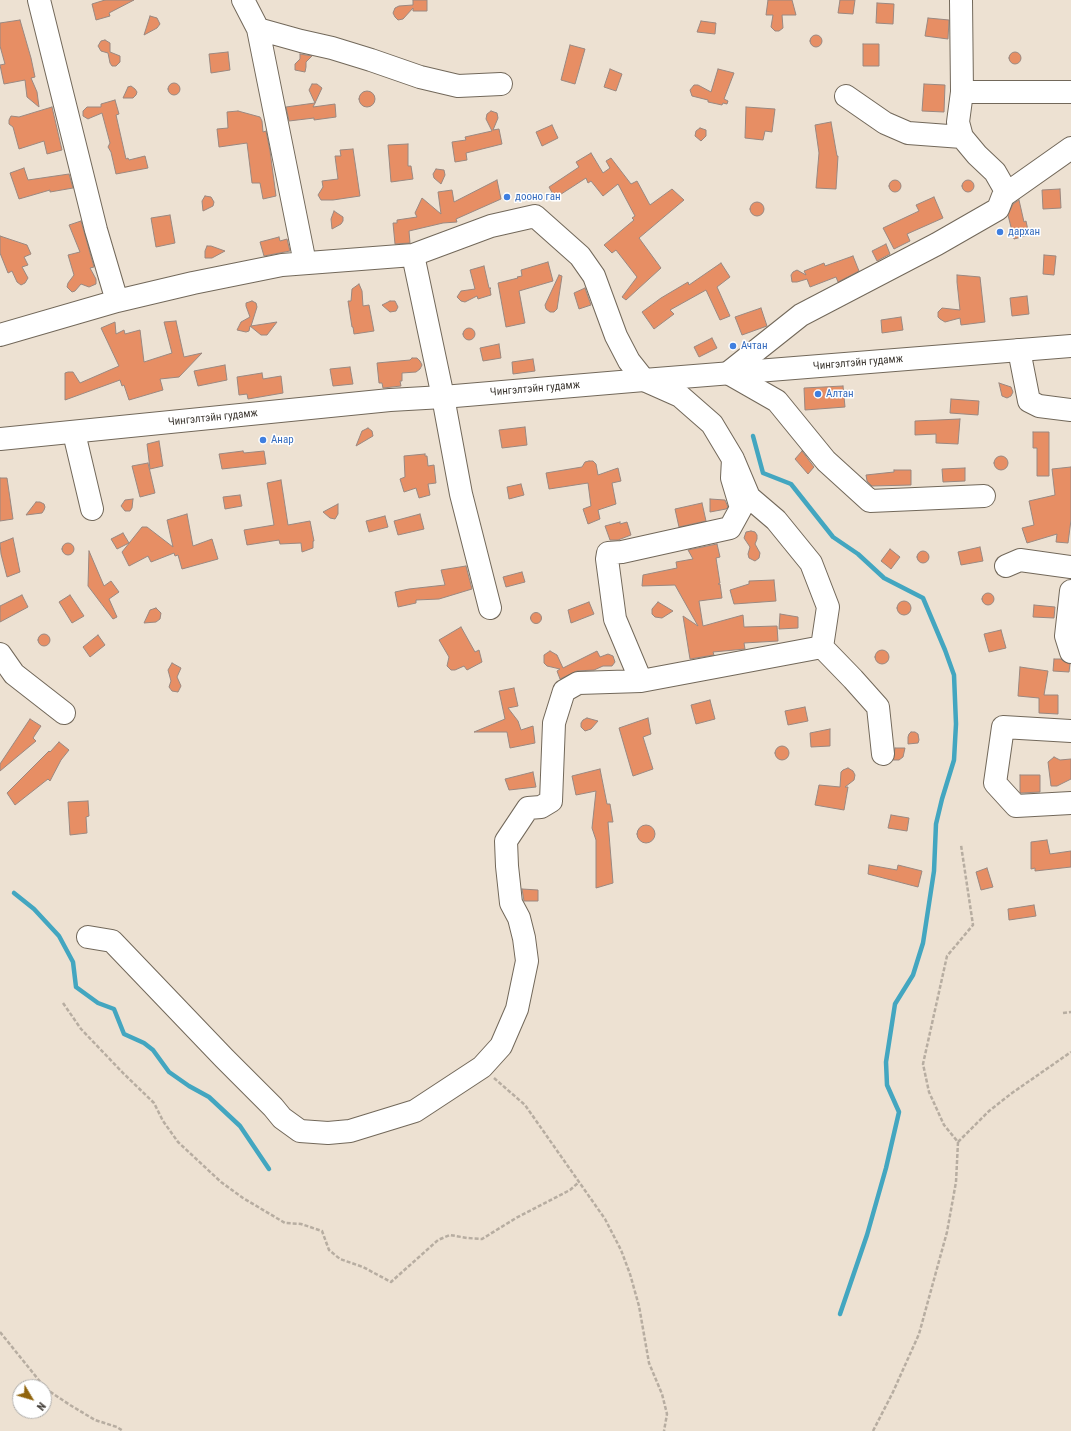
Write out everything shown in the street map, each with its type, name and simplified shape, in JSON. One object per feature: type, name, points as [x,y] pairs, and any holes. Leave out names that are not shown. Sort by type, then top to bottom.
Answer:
[{"type":"street","points":[[40,0],[96,230],[117,301]]},
{"type":"street","points":[[243,0],[258,30],[304,263]]},
{"type":"street","points":[[961,0],[962,92],[958,122],[962,137],[977,155],[995,172],[1007,193]]},
{"type":"street","points":[[258,30],[301,42],[332,48],[420,77],[458,86],[501,84]]},
{"type":"street","points":[[962,92],[1071,92]]},
{"type":"street","points":[[846,96],[884,123],[908,133],[962,137]]},
{"type":"street","points":[[984,496],[870,501],[826,461],[777,401],[728,373],[801,315],[937,244],[998,209],[1003,196],[1071,148]]},
{"type":"street","points":[[0,335],[117,301],[193,283],[282,265],[413,255],[491,226],[535,216],[580,256],[594,276],[616,336],[629,361],[644,380],[680,396],[712,424],[733,459],[749,497],[776,520],[811,563],[828,607],[822,647]]},
{"type":"street","points":[[413,255],[443,398],[461,494],[490,608]]},
{"type":"street","name":"Чингэлтэйн гудамж","points":[[0,439],[74,433],[390,400],[443,398],[728,373],[1071,346]]},
{"type":"street","points":[[1019,350],[1029,401],[1039,406],[1071,410]]},
{"type":"street","points":[[74,433],[92,509]]},
{"type":"street","points":[[641,681],[615,619],[607,559],[608,553],[622,552],[730,528],[741,508],[732,478],[733,459]]},
{"type":"street","points":[[1006,566],[1020,560],[1071,567]]},
{"type":"street","points":[[1071,592],[1066,636],[1071,652]]},
{"type":"street","points":[[88,937],[112,941],[282,1118],[300,1131],[328,1133],[350,1131],[415,1111],[482,1067],[500,1046],[517,1008],[527,960],[519,918],[510,903],[506,866],[506,841],[528,808],[541,807],[551,802],[554,723],[564,691],[578,683],[641,681],[822,647]]},
{"type":"street","points":[[822,647],[878,707],[883,754]]},
{"type":"street","points":[[0,654],[14,674],[64,713]]},
{"type":"street","points":[[1071,731],[1003,727],[995,783],[1016,806],[1071,803]]},
{"type":"path","points":[[958,1142],[944,1126],[929,1092],[923,1064],[948,956],[973,926],[961,845]]},
{"type":"path","points":[[63,1003],[81,1029],[154,1103],[163,1121],[178,1142],[220,1182],[286,1223],[301,1224],[322,1231],[329,1250],[340,1259],[363,1266],[391,1282],[438,1240],[450,1235],[482,1239],[516,1218],[570,1190],[578,1183]]},
{"type":"path","points":[[1063,1013],[1071,1012]]},
{"type":"path","points":[[873,1431],[893,1392],[919,1334],[946,1232],[956,1182],[958,1142],[989,1111],[1071,1052]]},
{"type":"path","points":[[482,1067],[525,1105],[578,1183],[605,1219],[630,1274],[639,1306],[649,1363],[662,1394],[667,1414],[664,1431]]},
{"type":"path","points":[[0,1332],[46,1389],[96,1420],[117,1427],[123,1431]]},
{"type":"building","points":[[105,0],[134,0],[109,13],[110,16],[96,20],[92,4]]},
{"type":"building","points":[[413,0],[427,0],[427,11],[413,11],[413,8],[403,19],[398,20],[393,13],[395,8],[399,6],[413,5]]},
{"type":"building","points":[[768,0],[792,0],[796,15],[782,15],[783,28],[779,31],[775,31],[771,27],[773,15],[766,15]]},
{"type":"building","points":[[840,0],[855,0],[853,14],[838,13]]},
{"type":"building","points":[[877,3],[894,4],[893,24],[876,23]]},
{"type":"building","points":[[150,16],[157,18],[160,24],[157,28],[144,35]]},
{"type":"building","points":[[928,18],[949,20],[948,39],[925,36]]},
{"type":"building","points":[[20,20],[31,58],[35,77],[31,78],[37,92],[39,107],[27,97],[25,80],[4,84],[0,65],[5,64],[0,46],[0,23]]},
{"type":"building","points":[[701,21],[716,23],[715,34],[697,32]]},
{"type":"building","points":[[818,35],[821,36],[821,46],[814,47],[811,46],[810,39],[811,36]]},
{"type":"building","points":[[105,40],[110,43],[110,52],[120,56],[120,62],[116,66],[112,66],[108,53],[101,51],[98,46],[101,41]]},
{"type":"building","points":[[863,44],[879,44],[879,66],[863,66]]},
{"type":"building","points":[[570,45],[585,49],[575,84],[561,80]]},
{"type":"building","points":[[228,52],[230,70],[211,73],[209,54]]},
{"type":"building","points":[[1013,52],[1017,52],[1021,58],[1017,64],[1013,64],[1009,60],[1009,56]]},
{"type":"building","points":[[300,54],[312,56],[306,62],[305,72],[295,70],[295,64],[300,59]]},
{"type":"building","points":[[610,69],[622,74],[616,91],[604,87]]},
{"type":"building","points":[[718,69],[734,73],[724,99],[728,101],[727,104],[723,103],[722,105],[708,102],[708,100],[692,96],[690,90],[694,85],[698,85],[711,92]]},
{"type":"building","points":[[174,83],[178,85],[180,89],[178,93],[174,95],[170,93],[168,89],[170,85]]},
{"type":"building","points":[[312,84],[317,84],[322,88],[315,103],[309,90]]},
{"type":"building","points":[[924,84],[945,85],[944,112],[922,111]]},
{"type":"building","points":[[131,86],[135,89],[137,92],[136,95],[133,98],[123,98],[128,87]]},
{"type":"building","points":[[367,91],[374,96],[375,99],[370,106],[367,107],[360,102],[359,99],[364,92]]},
{"type":"building","points":[[115,100],[119,114],[116,115],[126,159],[128,158],[129,160],[145,156],[148,168],[116,174],[111,152],[108,147],[110,143],[102,113],[88,119],[83,116],[83,111],[87,107],[101,107],[101,104]]},
{"type":"building","points":[[315,103],[313,107],[335,104],[336,117],[289,121],[286,107]]},
{"type":"building","points":[[52,107],[62,150],[47,154],[44,141],[19,149],[13,127],[9,124],[11,116],[19,117]]},
{"type":"building","points":[[746,107],[775,109],[772,132],[765,131],[763,140],[745,138]]},
{"type":"building","points":[[238,111],[260,117],[262,121],[263,132],[266,131],[270,151],[276,196],[263,199],[260,183],[252,183],[247,143],[219,147],[217,129],[228,128],[227,112]]},
{"type":"building","points":[[491,111],[497,113],[498,118],[493,130],[499,129],[502,144],[466,153],[467,160],[455,162],[452,142],[466,140],[465,137],[492,131],[486,119],[487,114]]},
{"type":"building","points":[[831,122],[838,156],[836,189],[816,188],[819,153],[815,125]]},
{"type":"building","points":[[552,125],[558,138],[542,146],[536,132]]},
{"type":"building","points":[[700,128],[706,130],[706,136],[701,141],[695,136],[696,131]]},
{"type":"building","points":[[408,144],[408,166],[411,166],[413,179],[391,182],[388,145]]},
{"type":"building","points":[[353,149],[360,196],[333,200],[321,200],[318,195],[323,187],[322,181],[338,179],[335,156],[341,156],[340,150]]},
{"type":"building","points":[[591,153],[603,173],[610,168],[606,161],[611,158],[631,184],[637,181],[650,205],[672,189],[684,200],[639,238],[661,268],[626,300],[622,297],[637,277],[616,250],[612,253],[604,245],[634,220],[632,218],[635,216],[618,184],[603,196],[591,181],[588,183],[586,178],[555,198],[549,187],[579,167],[576,162]]},
{"type":"building","points":[[24,168],[28,180],[69,174],[73,188],[50,192],[50,190],[19,199],[10,173]]},
{"type":"building","points":[[436,169],[444,170],[445,175],[441,184],[434,178],[433,174]]},
{"type":"building","points":[[497,180],[501,199],[456,219],[457,222],[443,223],[409,231],[410,243],[395,244],[393,223],[397,223],[397,220],[417,217],[415,213],[422,198],[441,214],[438,192],[452,190],[454,202]]},
{"type":"building","points":[[897,180],[900,181],[900,191],[893,192],[890,191],[889,184],[890,181]]},
{"type":"building","points":[[968,180],[972,182],[974,186],[972,190],[968,192],[964,190],[962,186],[964,182]]},
{"type":"building","points":[[1060,189],[1061,208],[1043,209],[1042,190]]},
{"type":"building","points":[[205,196],[211,197],[214,202],[213,206],[203,211],[202,201]]},
{"type":"building","points":[[934,197],[943,218],[907,234],[910,241],[894,249],[883,228],[919,211],[916,205]]},
{"type":"building","points":[[1019,200],[1024,222],[1026,221],[1029,235],[1014,239],[1008,215],[1013,204]]},
{"type":"building","points":[[754,202],[760,202],[764,206],[764,212],[760,216],[754,216],[750,212],[750,206]]},
{"type":"building","points":[[334,211],[343,217],[343,221],[341,224],[332,229],[331,219]]},
{"type":"building","points":[[170,215],[175,243],[156,247],[151,218]]},
{"type":"building","points":[[81,221],[94,267],[90,268],[96,279],[96,284],[89,287],[81,284],[75,291],[72,292],[67,287],[74,275],[68,255],[80,252],[69,225]]},
{"type":"building","points":[[0,236],[27,245],[31,254],[24,257],[28,265],[22,267],[28,278],[25,283],[21,285],[17,282],[12,271],[8,273],[0,253]]},
{"type":"building","points":[[279,237],[280,241],[287,239],[290,251],[264,256],[260,242]]},
{"type":"building","points":[[886,244],[890,254],[877,261],[872,251]]},
{"type":"building","points":[[207,246],[225,251],[212,258],[205,258]]},
{"type":"building","points":[[1044,255],[1056,256],[1054,275],[1043,274]]},
{"type":"building","points":[[853,256],[859,271],[838,282],[836,277],[810,287],[807,279],[792,282],[791,275],[797,270],[806,275],[804,271],[824,263],[825,266]]},
{"type":"building","points":[[548,262],[553,281],[519,291],[525,323],[506,327],[498,283],[518,278],[517,277],[522,276],[521,270]]},
{"type":"building","points":[[721,263],[730,277],[717,287],[730,316],[720,320],[706,290],[670,310],[674,314],[654,329],[642,312],[661,298],[688,282],[689,285]]},
{"type":"building","points":[[484,266],[489,288],[491,288],[491,295],[478,299],[477,296],[465,302],[461,301],[457,297],[461,291],[475,289],[470,270]]},
{"type":"building","points":[[559,275],[562,276],[557,309],[554,312],[550,312],[546,309],[545,305]]},
{"type":"building","points":[[957,275],[980,277],[985,322],[961,325],[960,318],[945,322],[938,317],[938,312],[942,308],[960,310]]},
{"type":"building","points":[[359,284],[362,291],[363,306],[369,305],[374,331],[354,334],[348,301],[351,301],[352,289]]},
{"type":"building","points":[[585,288],[591,305],[579,309],[574,293]]},
{"type":"building","points":[[1027,296],[1029,314],[1012,316],[1010,298]]},
{"type":"building","points":[[252,301],[256,303],[257,307],[251,326],[277,322],[267,335],[261,335],[250,326],[249,331],[246,332],[237,330],[241,322],[250,317],[246,303]]},
{"type":"building","points":[[390,301],[395,301],[398,307],[396,311],[390,312],[382,305]]},
{"type":"building","points":[[761,308],[767,326],[742,335],[735,317]]},
{"type":"building","points":[[901,317],[903,330],[882,333],[881,320]]},
{"type":"building","points":[[176,321],[184,357],[202,353],[179,377],[160,379],[163,390],[129,400],[124,385],[122,386],[120,380],[65,400],[65,373],[73,372],[80,383],[119,366],[101,328],[115,322],[116,334],[124,330],[125,334],[140,330],[144,362],[172,353],[164,322]]},
{"type":"building","points":[[467,328],[471,328],[475,334],[471,340],[467,340],[463,336],[463,332]]},
{"type":"building","points":[[712,338],[717,348],[699,357],[694,347]]},
{"type":"building","points":[[499,344],[501,358],[483,361],[480,348]]},
{"type":"building","points":[[412,358],[417,358],[420,361],[422,365],[420,369],[416,372],[402,373],[402,381],[400,381],[401,386],[383,388],[382,383],[379,383],[377,363],[410,360]]},
{"type":"building","points":[[533,359],[535,371],[513,374],[512,362]]},
{"type":"building","points":[[225,365],[227,380],[198,386],[194,371]]},
{"type":"building","points":[[350,367],[353,384],[333,386],[330,369]]},
{"type":"building","points":[[262,373],[263,379],[281,376],[283,393],[248,399],[247,394],[239,395],[237,377]]},
{"type":"building","points":[[999,383],[1011,387],[1013,392],[1011,396],[1007,398],[1002,396]]},
{"type":"building","points":[[843,386],[845,407],[805,410],[804,388]]},
{"type":"building","points":[[951,399],[979,401],[978,415],[950,413]]},
{"type":"building","points":[[960,419],[958,444],[936,443],[936,434],[915,435],[915,421]]},
{"type":"building","points":[[525,427],[527,445],[502,448],[499,430]]},
{"type":"building","points":[[368,428],[372,431],[373,436],[356,446],[362,431]]},
{"type":"building","points":[[1033,432],[1049,432],[1049,476],[1037,476],[1037,448],[1033,448]]},
{"type":"building","points":[[159,441],[163,466],[150,469],[147,444]]},
{"type":"building","points":[[243,451],[244,453],[264,451],[266,464],[222,469],[219,454]]},
{"type":"building","points":[[802,451],[814,467],[808,474],[795,459]]},
{"type":"building","points":[[425,454],[425,456],[427,456],[428,466],[434,465],[436,483],[428,484],[430,495],[419,498],[416,488],[404,492],[400,479],[405,477],[404,456]]},
{"type":"building","points":[[1001,456],[1006,458],[1008,463],[1006,468],[1001,470],[996,468],[994,463],[996,458]]},
{"type":"building","points":[[593,461],[596,464],[598,475],[618,468],[621,481],[612,483],[616,504],[598,510],[600,519],[588,524],[583,509],[591,506],[588,483],[549,489],[546,473],[582,467],[585,462]]},
{"type":"building","points":[[148,463],[155,493],[140,497],[132,466]]},
{"type":"building","points":[[1071,467],[1071,520],[1068,543],[1056,542],[1057,534],[1027,543],[1022,528],[1034,525],[1029,501],[1055,495],[1052,469]]},
{"type":"building","points":[[965,468],[965,481],[943,482],[942,469]]},
{"type":"building","points":[[894,470],[911,470],[911,485],[872,486],[867,481],[866,475],[894,472]]},
{"type":"building","points":[[0,478],[7,478],[13,519],[0,521]]},
{"type":"building","points":[[281,480],[288,525],[310,521],[314,541],[313,548],[302,552],[301,543],[280,544],[279,540],[247,545],[244,530],[274,525],[267,483]]},
{"type":"building","points":[[521,484],[524,495],[509,499],[507,487]]},
{"type":"building","points":[[240,495],[242,506],[225,509],[223,497]]},
{"type":"building","points":[[133,499],[132,508],[130,511],[125,511],[121,506],[125,500]]},
{"type":"building","points":[[710,499],[725,500],[728,507],[726,509],[710,512]]},
{"type":"building","points":[[36,502],[44,504],[45,507],[42,513],[26,515]]},
{"type":"building","points":[[702,503],[706,521],[679,527],[675,509]]},
{"type":"building","points":[[338,504],[338,514],[335,519],[330,518],[323,512]]},
{"type":"building","points":[[187,514],[193,546],[212,539],[218,559],[182,569],[178,555],[175,556],[174,553],[151,562],[148,556],[129,566],[122,552],[142,527],[147,527],[173,547],[167,520]]},
{"type":"building","points":[[420,514],[424,529],[398,535],[394,521]]},
{"type":"building","points":[[385,516],[388,527],[369,532],[366,521]]},
{"type":"building","points":[[620,522],[620,524],[627,522],[631,535],[618,540],[610,540],[605,526]]},
{"type":"building","points":[[746,532],[755,532],[757,535],[755,544],[760,553],[759,558],[755,561],[749,558],[748,554],[750,547],[744,538]]},
{"type":"building","points":[[123,533],[129,543],[117,549],[111,539]]},
{"type":"building","points":[[13,538],[20,572],[7,577],[1,554],[0,543]]},
{"type":"building","points":[[68,543],[72,545],[74,549],[72,553],[68,555],[64,553],[62,549],[64,545]]},
{"type":"building","points":[[717,544],[720,557],[716,558],[720,583],[718,584],[720,584],[722,598],[699,601],[703,626],[743,615],[744,627],[777,626],[778,641],[744,643],[745,649],[713,652],[714,655],[690,659],[683,616],[698,626],[675,585],[642,586],[643,575],[677,568],[676,562],[693,559],[688,550]]},
{"type":"building","points":[[980,547],[983,561],[961,565],[958,552]]},
{"type":"building","points":[[890,549],[900,557],[891,569],[881,561]]},
{"type":"building","points":[[89,551],[104,586],[111,581],[119,592],[109,599],[117,617],[113,619],[88,586]]},
{"type":"building","points":[[921,551],[925,551],[929,557],[925,563],[921,563],[917,559],[917,555]]},
{"type":"building","points":[[466,566],[472,589],[439,599],[416,600],[416,603],[398,607],[395,592],[445,585],[441,570]]},
{"type":"building","points":[[522,572],[525,582],[506,587],[503,577]]},
{"type":"building","points":[[774,580],[776,601],[734,604],[730,590],[749,584],[749,581]]},
{"type":"building","points":[[986,593],[990,593],[994,599],[990,605],[986,605],[982,601],[982,597]]},
{"type":"building","points":[[22,595],[28,607],[0,622],[0,606]]},
{"type":"building","points":[[70,595],[84,616],[72,623],[59,602]]},
{"type":"building","points":[[904,601],[909,603],[911,608],[909,613],[904,615],[899,613],[897,608],[899,603]]},
{"type":"building","points":[[589,602],[594,614],[571,623],[568,610]]},
{"type":"building","points":[[658,602],[673,611],[662,618],[655,617],[652,614],[652,609]]},
{"type":"building","points":[[1034,605],[1055,607],[1054,618],[1033,617]]},
{"type":"building","points":[[156,608],[161,613],[160,619],[156,622],[144,623],[150,610]]},
{"type":"building","points":[[536,612],[540,614],[542,618],[540,622],[536,624],[532,622],[530,618],[532,614]]},
{"type":"building","points":[[780,614],[798,617],[798,628],[779,629]]},
{"type":"building","points":[[461,627],[475,652],[479,650],[482,662],[467,670],[464,666],[451,670],[447,666],[449,657],[439,640]]},
{"type":"building","points":[[1001,630],[1006,648],[989,652],[984,634]]},
{"type":"building","points":[[44,634],[48,636],[50,640],[48,644],[44,646],[40,644],[38,640],[40,636]]},
{"type":"building","points":[[98,635],[105,645],[90,657],[83,647]]},
{"type":"building","points":[[879,650],[885,650],[889,654],[889,660],[885,664],[879,664],[875,660],[875,654]]},
{"type":"building","points":[[550,651],[557,655],[563,668],[597,651],[600,657],[608,654],[613,656],[615,662],[612,666],[603,666],[594,670],[577,671],[560,679],[557,671],[560,669],[547,666],[544,663],[544,655]]},
{"type":"building","points":[[1054,659],[1061,659],[1070,664],[1069,672],[1053,671]]},
{"type":"building","points":[[172,663],[181,668],[177,677],[181,686],[178,692],[172,691],[169,687],[171,681],[168,670]]},
{"type":"building","points":[[1020,667],[1048,671],[1044,695],[1058,695],[1058,714],[1039,713],[1039,698],[1018,696]]},
{"type":"building","points":[[514,688],[518,706],[508,708],[518,721],[521,730],[533,726],[535,743],[510,748],[507,732],[474,732],[505,719],[499,691]]},
{"type":"building","points":[[710,700],[715,719],[696,724],[691,705]]},
{"type":"building","points":[[805,707],[808,721],[788,725],[785,711]]},
{"type":"building","points":[[587,718],[598,721],[591,729],[585,731],[581,727],[581,723]]},
{"type":"building","points":[[648,718],[651,734],[643,737],[653,769],[633,776],[619,728]]},
{"type":"building","points":[[30,719],[41,726],[33,738],[36,741],[0,771],[0,764]]},
{"type":"building","points":[[830,729],[830,746],[811,747],[810,733]]},
{"type":"building","points":[[911,732],[918,734],[918,743],[908,744],[908,737]]},
{"type":"building","points":[[59,742],[69,750],[61,760],[50,781],[48,779],[15,805],[7,793]]},
{"type":"building","points":[[782,746],[787,748],[789,753],[787,758],[782,760],[777,758],[775,753],[777,748]]},
{"type":"building","points":[[895,748],[905,748],[903,757],[899,760],[893,760]]},
{"type":"building","points":[[1054,757],[1060,760],[1071,759],[1071,779],[1057,786],[1051,786],[1048,762]]},
{"type":"building","points":[[848,768],[853,771],[855,775],[854,780],[845,787],[848,787],[844,810],[815,805],[819,785],[840,787],[841,772]]},
{"type":"building","points":[[600,769],[607,804],[610,804],[613,822],[608,822],[613,883],[596,888],[596,840],[592,828],[596,791],[576,795],[572,776]]},
{"type":"building","points":[[533,772],[536,787],[509,790],[505,779]]},
{"type":"building","points":[[1020,775],[1040,775],[1040,792],[1021,793]]},
{"type":"building","points":[[88,801],[89,816],[86,817],[87,833],[70,835],[68,802]]},
{"type":"building","points":[[891,815],[909,818],[907,831],[888,828]]},
{"type":"building","points":[[646,825],[652,828],[655,834],[652,840],[646,843],[640,840],[637,834],[640,828]]},
{"type":"building","points":[[1047,840],[1050,854],[1071,851],[1071,867],[1035,871],[1035,868],[1031,869],[1031,842]]},
{"type":"building","points":[[869,865],[897,870],[898,865],[922,871],[918,887],[868,874]]},
{"type":"building","points":[[987,868],[993,887],[981,890],[976,872]]},
{"type":"building","points":[[522,889],[538,890],[538,901],[524,901]]},
{"type":"building","points":[[1034,905],[1036,916],[1009,920],[1008,909]]},
{"type":"waterway","points":[[753,436],[763,473],[791,484],[833,537],[858,554],[884,578],[923,598],[954,675],[956,724],[954,760],[936,824],[934,871],[923,943],[913,975],[895,1004],[886,1062],[887,1085],[899,1112],[886,1168],[867,1235],[840,1314]]},
{"type":"waterway","points":[[14,893],[34,909],[59,936],[73,962],[76,987],[98,1003],[114,1009],[124,1034],[144,1043],[153,1050],[169,1072],[189,1086],[209,1097],[240,1126],[269,1169]]},
{"type":"place","name":"дооно ган","points":[[507,197]]},
{"type":"place","name":"дархан","points":[[1000,232]]},
{"type":"place","name":"Ачтан","points":[[733,346]]},
{"type":"place","name":"Алтан","points":[[818,394]]},
{"type":"place","name":"Анар","points":[[263,440]]}]
